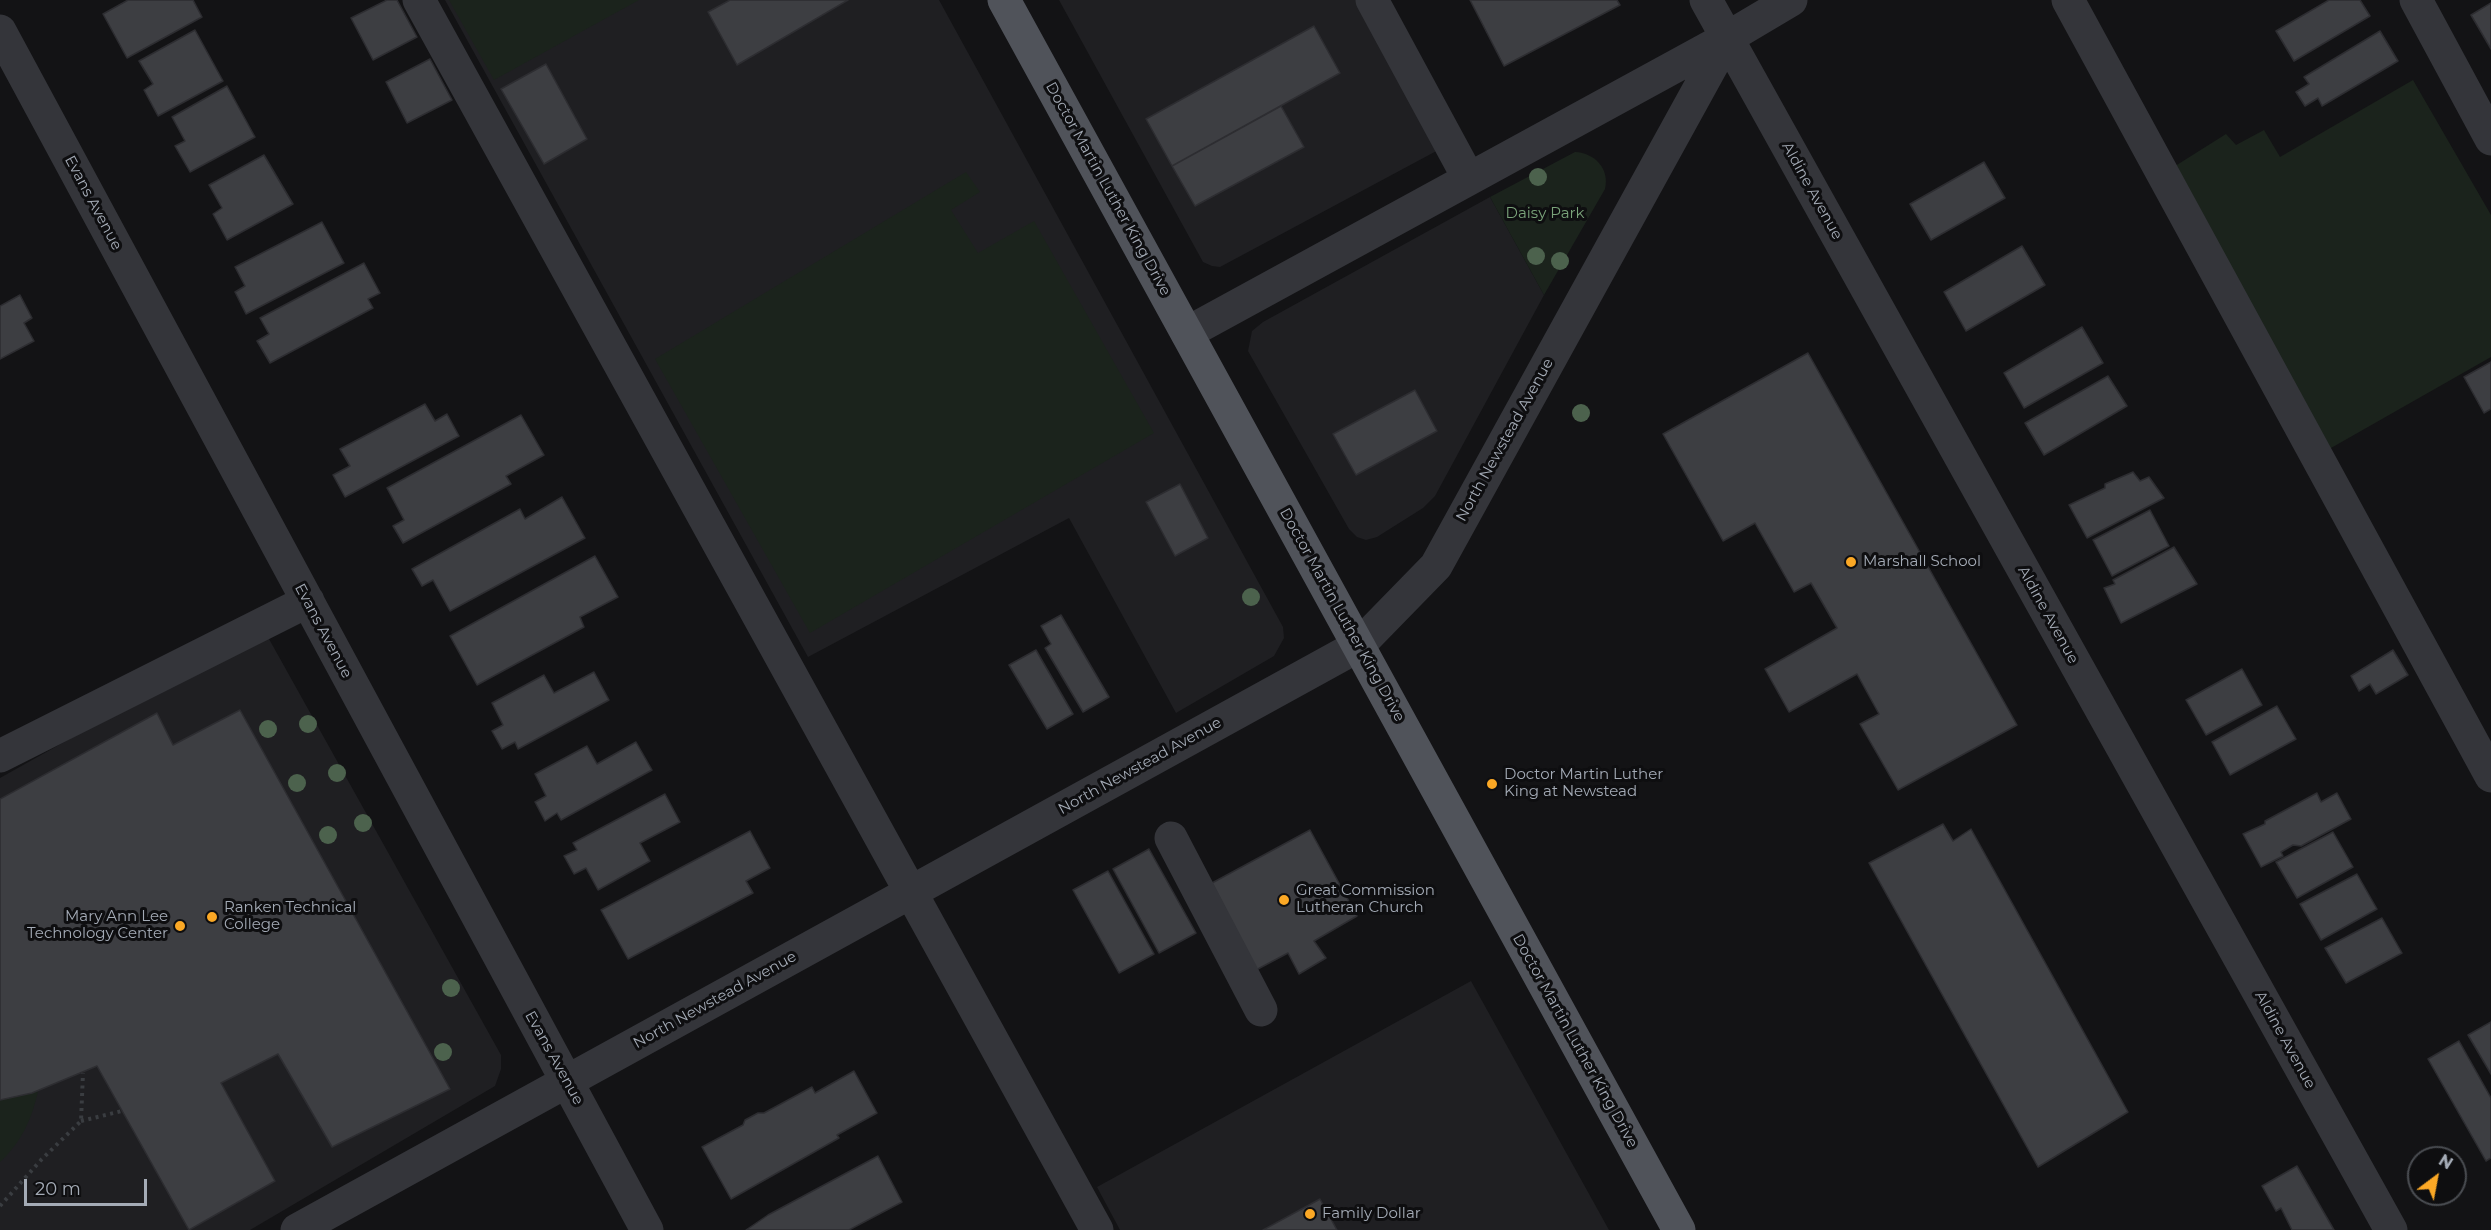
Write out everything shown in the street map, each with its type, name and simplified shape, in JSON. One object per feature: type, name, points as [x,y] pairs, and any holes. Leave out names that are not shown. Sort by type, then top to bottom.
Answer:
[{"type":"main road","name":"Doctor Martin Luther King Drive","points":[[1005,0],[1679,1230]]},
{"type":"street","points":[[419,0],[1097,1230]]},
{"type":"street","points":[[1372,0],[1469,179]]},
{"type":"street","name":"Aldine Avenue","points":[[1706,0],[2391,1230]]},
{"type":"street","points":[[1187,333],[1727,38],[1791,0]]},
{"type":"street","points":[[2068,0],[2491,776]]},
{"type":"street","points":[[2416,0],[2491,139]]},
{"type":"street","name":"Evans Avenue","points":[[0,31],[647,1230]]},
{"type":"street","name":"North Newstead Avenue","points":[[297,1230],[1358,646],[1436,566],[1727,38]]},
{"type":"street","points":[[0,756],[308,601]]},
{"type":"street","points":[[1171,838],[1261,1010]]},
{"type":"path","points":[[81,1121],[83,1072]]},
{"type":"path","points":[[0,1206],[41,1160],[81,1121],[122,1111]]},
{"type":"shaded area","points":[[445,0],[939,0],[1283,627],[1284,638],[1274,656],[1176,713],[1069,518],[808,657]]},
{"type":"shaded area","points":[[1059,0],[1360,0],[1442,148],[1220,267],[1212,266],[1203,262]]},
{"type":"shaded area","points":[[1490,197],[1544,295],[1435,496],[1423,508],[1377,537],[1366,540],[1357,537],[1349,529],[1248,351],[1252,331],[1263,322]]},
{"type":"shaded area","name":"Ranken Technical College","points":[[264,630],[501,1055],[501,1069],[495,1086],[250,1230],[0,1230],[0,778]]},
{"type":"shaded area","points":[[1471,981],[1609,1230],[1120,1230],[1097,1187]]},
{"type":"green space","points":[[449,0],[639,0],[494,80]]},
{"type":"green space","points":[[2413,80],[2491,215],[2491,357],[2324,452],[2172,168],[2226,134],[2236,145],[2264,130],[2280,157]]},
{"type":"green space","name":"Daisy Park","points":[[1575,152],[1589,155],[1599,163],[1605,175],[1605,189],[1544,295],[1490,197]]},
{"type":"green space","points":[[966,172],[980,192],[951,210],[978,253],[1034,221],[1154,433],[810,633],[655,359]]},
{"type":"green space","points":[[38,1091],[25,1130],[0,1162],[0,1100]]},
{"type":"building","points":[[128,0],[193,0],[202,17],[127,58],[103,14]]},
{"type":"building","points":[[387,0],[397,0],[417,37],[373,60],[351,18]]},
{"type":"building","points":[[730,0],[848,0],[737,65],[708,12]]},
{"type":"building","points":[[1470,0],[1617,0],[1620,5],[1504,66]]},
{"type":"building","points":[[2329,0],[2360,0],[2370,16],[2294,61],[2276,31]]},
{"type":"building","points":[[2491,3],[2491,49],[2471,15]]},
{"type":"building","points":[[1314,26],[1340,73],[1172,166],[1146,119]]},
{"type":"building","points":[[195,30],[223,81],[158,116],[144,90],[153,84],[139,61]]},
{"type":"building","points":[[2380,31],[2398,61],[2322,106],[2318,98],[2305,106],[2296,92],[2309,84],[2304,77]]},
{"type":"building","points":[[430,59],[452,100],[407,123],[386,82]]},
{"type":"building","points":[[546,64],[587,139],[544,164],[501,89]]},
{"type":"building","points":[[227,86],[255,137],[190,172],[175,146],[185,141],[172,117]]},
{"type":"building","points":[[1281,106],[1304,147],[1195,206],[1172,166]]},
{"type":"building","points":[[264,155],[293,204],[227,240],[213,214],[222,208],[209,185]]},
{"type":"building","points":[[1984,162],[2005,198],[1931,240],[1910,204]]},
{"type":"building","points":[[322,222],[344,263],[246,314],[235,292],[245,286],[235,267]]},
{"type":"building","points":[[2022,246],[2045,285],[1966,331],[1944,292]]},
{"type":"building","points":[[364,263],[380,293],[368,299],[373,308],[270,363],[257,341],[269,334],[260,318]]},
{"type":"building","points":[[20,295],[32,318],[24,323],[34,341],[0,359],[0,306]]},
{"type":"building","points":[[2082,327],[2103,363],[2024,408],[2004,373]]},
{"type":"building","name":"Marshall School","points":[[1808,353],[2017,725],[1898,790],[1860,724],[1879,714],[1857,674],[1789,712],[1765,669],[1837,628],[1811,583],[1794,592],[1755,523],[1723,541],[1663,434]]},
{"type":"building","points":[[2491,362],[2491,409],[2484,413],[2464,377]]},
{"type":"building","points":[[2108,376],[2127,406],[2044,455],[2025,423]]},
{"type":"building","points":[[1415,390],[1437,431],[1356,475],[1333,434]]},
{"type":"building","points":[[425,404],[435,421],[447,414],[459,436],[345,497],[333,475],[350,466],[340,449]]},
{"type":"building","points":[[521,415],[544,455],[506,476],[511,484],[403,543],[393,526],[404,520],[387,488]]},
{"type":"building","points":[[2133,472],[2140,481],[2149,477],[2164,498],[2087,538],[2069,505],[2105,488],[2105,484]]},
{"type":"building","points":[[1180,484],[1208,538],[1175,556],[1146,502]]},
{"type":"building","points":[[562,497],[585,538],[450,611],[433,580],[422,586],[412,569],[520,509],[525,519]]},
{"type":"building","points":[[2150,510],[2169,546],[2112,576],[2093,540]]},
{"type":"building","points":[[2174,547],[2197,584],[2121,623],[2104,588],[2115,584],[2113,580]]},
{"type":"building","points":[[595,556],[618,597],[580,617],[584,627],[477,685],[450,636]]},
{"type":"building","points":[[1061,615],[1109,697],[1083,712],[1045,648],[1051,644],[1041,626]]},
{"type":"building","points":[[1036,650],[1073,714],[1047,729],[1009,665]]},
{"type":"building","points":[[2393,650],[2408,675],[2376,694],[2370,684],[2359,691],[2351,676]]},
{"type":"building","points":[[2242,669],[2262,705],[2206,735],[2186,700]]},
{"type":"building","points":[[594,672],[609,700],[518,749],[515,742],[502,749],[492,731],[503,725],[492,703],[544,675],[554,693]]},
{"type":"building","points":[[2277,706],[2296,739],[2230,775],[2212,742]]},
{"type":"building","name":"Ranken Technical College","points":[[240,710],[450,1089],[332,1147],[278,1054],[221,1083],[275,1181],[189,1230],[97,1066],[32,1093],[0,1100],[0,799],[157,713],[173,745]]},
{"type":"building","points":[[636,742],[652,770],[561,820],[557,813],[545,821],[535,802],[546,796],[535,774],[587,746],[597,764]]},
{"type":"building","points":[[2317,793],[2321,802],[2337,793],[2351,819],[2301,846],[2293,845],[2281,852],[2283,856],[2261,867],[2243,834],[2265,824],[2265,821]]},
{"type":"building","points":[[665,794],[680,822],[640,843],[650,861],[598,890],[586,868],[574,874],[564,856],[577,850],[573,843]]},
{"type":"building","points":[[1943,824],[1953,841],[1971,829],[2128,1112],[2038,1167],[1869,863]]},
{"type":"building","name":"Great Commission Lutheran Church","points":[[1310,830],[1357,916],[1314,941],[1326,958],[1299,974],[1288,953],[1256,970],[1212,883]]},
{"type":"building","points":[[750,831],[770,868],[746,881],[753,893],[628,959],[601,910]]},
{"type":"building","points":[[2333,832],[2353,867],[2297,898],[2276,862]]},
{"type":"building","points":[[1149,849],[1196,933],[1159,953],[1113,869]]},
{"type":"building","points":[[1108,871],[1154,954],[1119,973],[1073,890]]},
{"type":"building","points":[[2357,874],[2377,909],[2321,940],[2300,904]]},
{"type":"building","points":[[2382,918],[2402,953],[2346,983],[2325,948]]},
{"type":"building","points":[[2491,1022],[2491,1074],[2468,1035]]},
{"type":"building","points":[[2459,1041],[2491,1098],[2491,1158],[2486,1161],[2428,1059]]},
{"type":"building","points":[[854,1071],[877,1113],[837,1135],[839,1138],[731,1199],[702,1147],[743,1125],[745,1120],[758,1113],[764,1113],[812,1087],[815,1093]]},
{"type":"building","points":[[878,1156],[902,1202],[849,1230],[746,1230],[768,1215]]},
{"type":"building","points":[[2297,1166],[2334,1230],[2292,1230],[2281,1208],[2276,1211],[2262,1186]]},
{"type":"building","name":"Family Dollar","points":[[1320,1199],[1337,1230],[1263,1230]]},
{"type":"place","name":"Marshall School","points":[[1851,562]]},
{"type":"place","name":"Doctor Martin Luther King at Newstead","points":[[1492,784]]},
{"type":"place","name":"Great Commission Lutheran Church","points":[[1284,900]]},
{"type":"place","name":"Ranken Technical College","points":[[212,917]]},
{"type":"place","name":"Mary Ann Lee Technology Center","points":[[180,926]]},
{"type":"place","name":"Family Dollar","points":[[1310,1214]]}]
